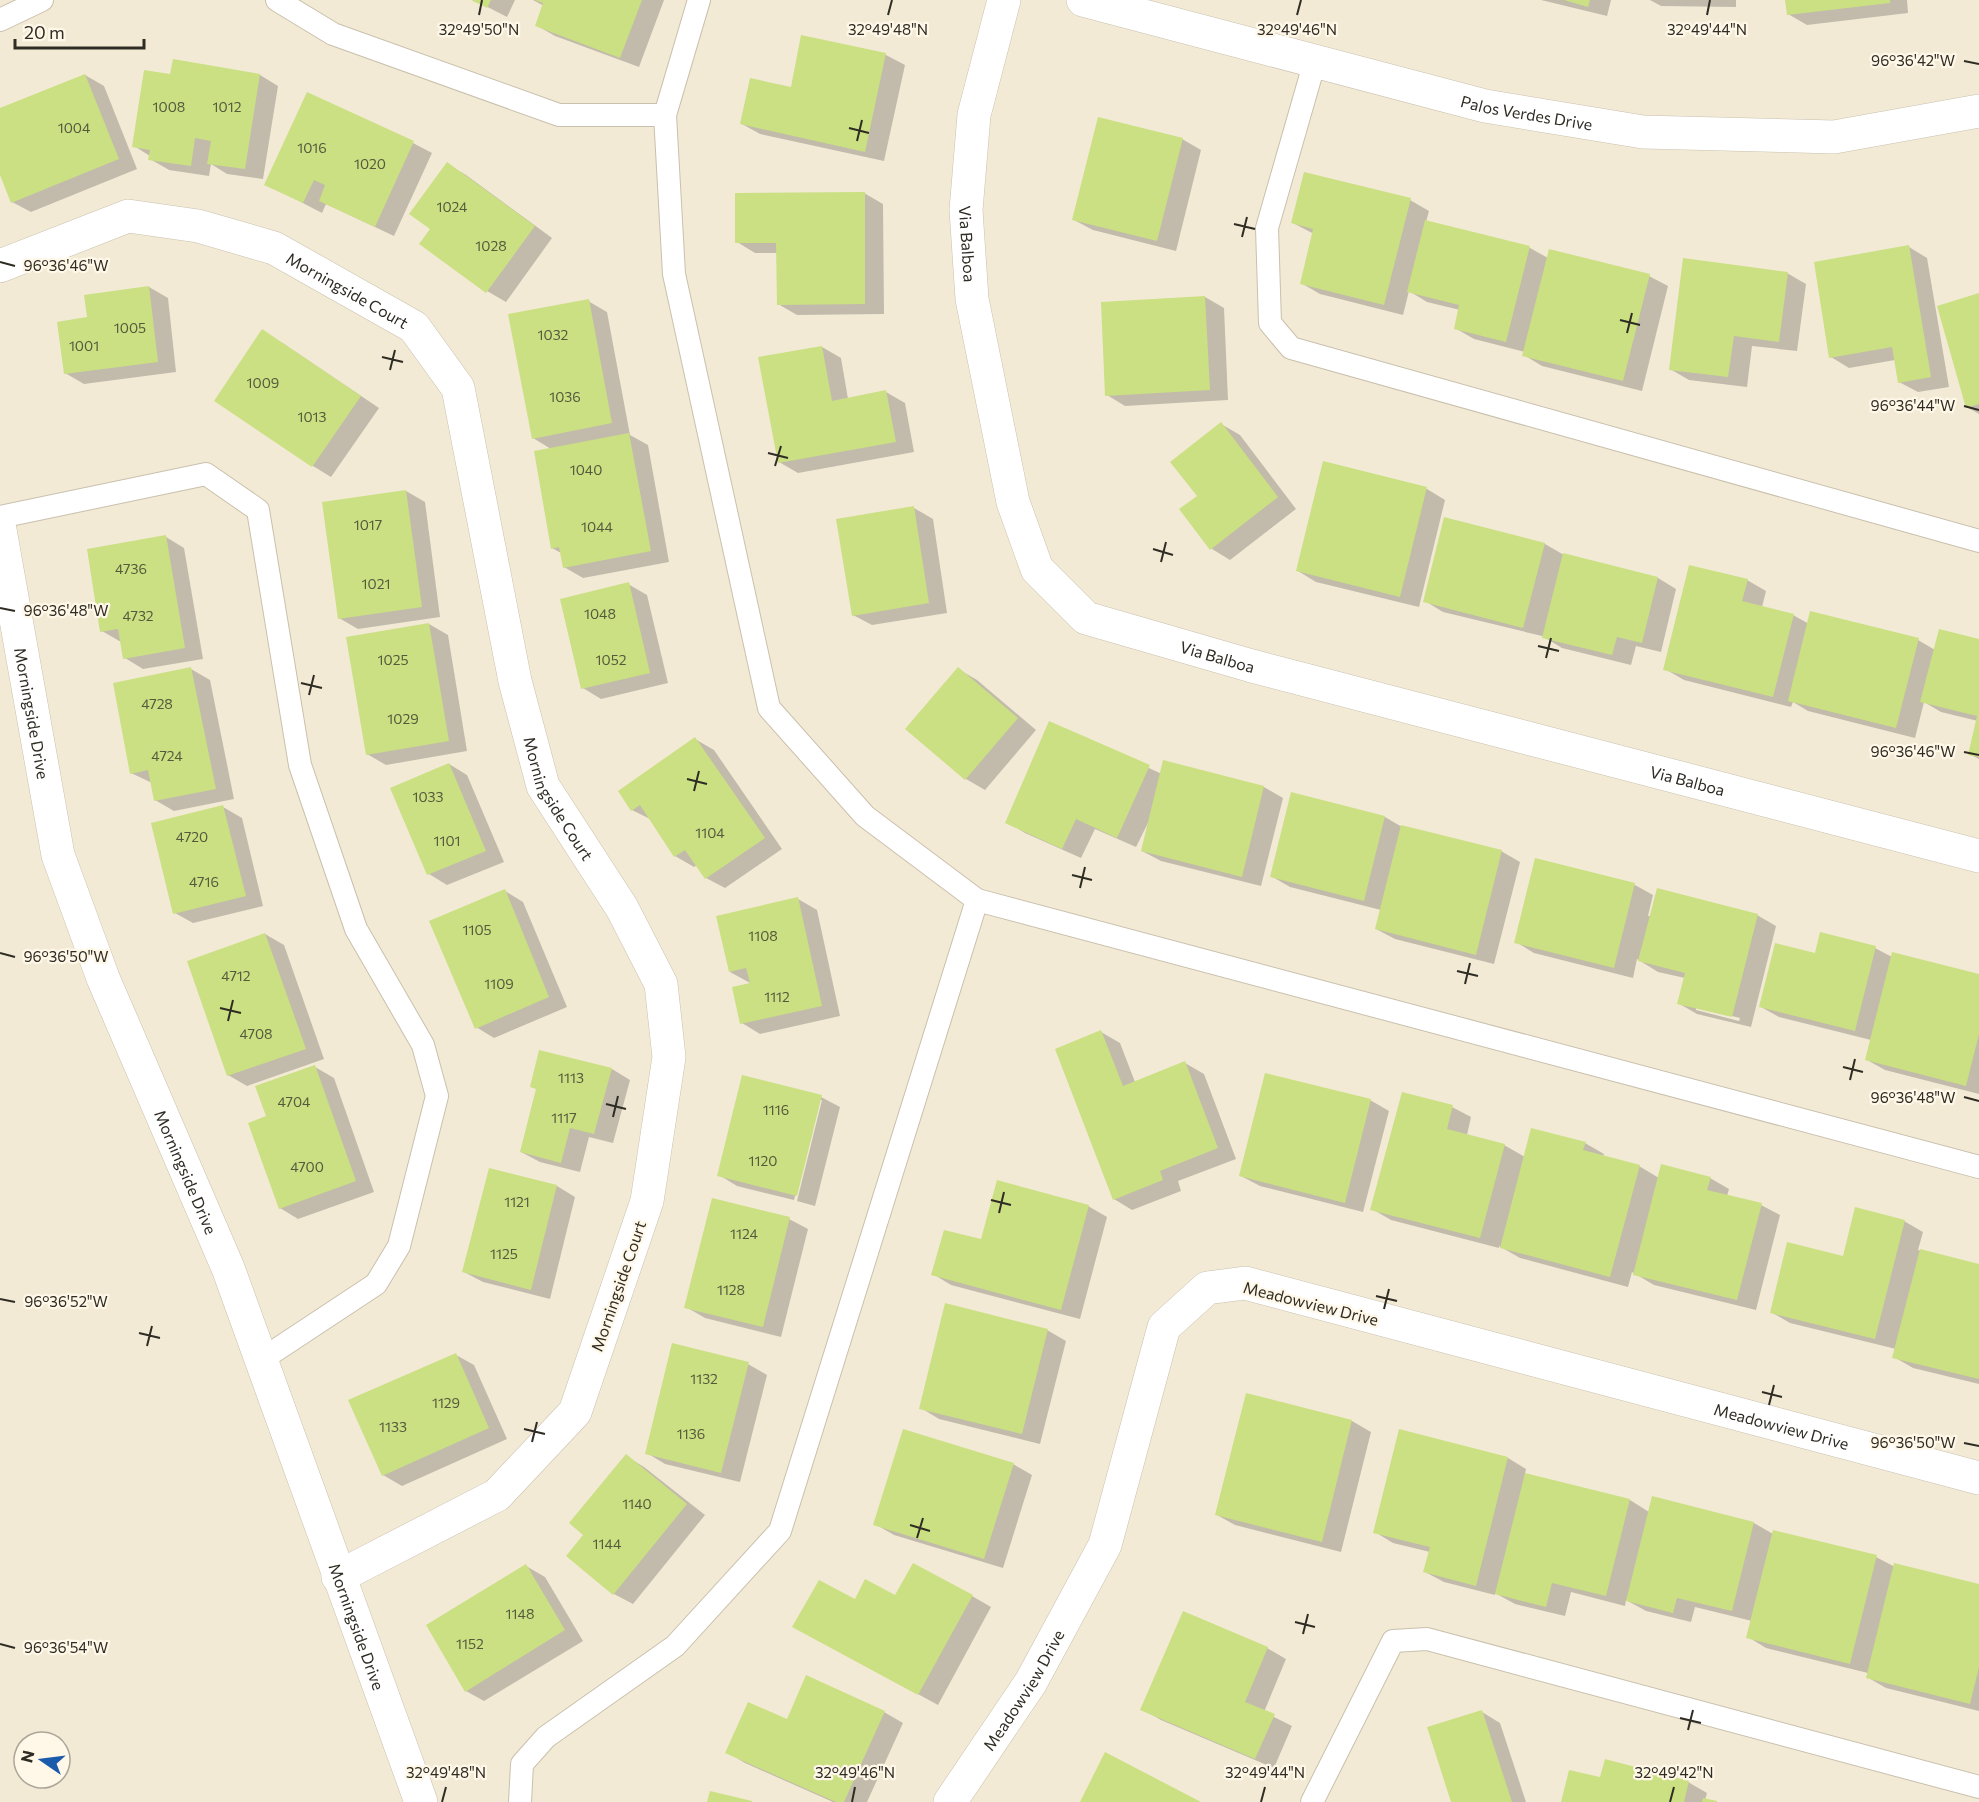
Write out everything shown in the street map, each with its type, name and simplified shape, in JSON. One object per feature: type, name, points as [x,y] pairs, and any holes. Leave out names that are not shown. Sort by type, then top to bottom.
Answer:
[{"type":"street","name":"Via Balboa","points":[[1004,0],[974,115],[966,210],[972,299],[1013,502],[1037,569],[1086,618],[1252,666],[1979,856]]},
{"type":"street","name":"Palos Verdes Drive","points":[[1083,0],[1485,106],[1643,132],[1834,137],[1979,111]]},
{"type":"street","name":"Morningside Court","points":[[0,266],[128,216],[198,226],[274,248],[414,327],[458,388],[515,681],[543,786],[622,908],[661,984],[669,1057],[647,1201],[575,1412],[497,1495],[338,1577]]},
{"type":"street","name":"Morningside Drive","points":[[0,530],[58,855],[103,978],[228,1268],[421,1802]]},
{"type":"street","name":"Meadowview Drive","points":[[950,1802],[1031,1682],[1105,1545],[1164,1327],[1207,1288],[1245,1283],[1979,1478]]},
{"type":"lane","points":[[0,20],[42,0]]},
{"type":"lane","points":[[277,0],[333,33],[559,115],[665,115]]},
{"type":"lane","points":[[699,0],[665,115],[675,274],[769,708],[865,816],[977,900],[1979,1167]]},
{"type":"lane","points":[[1316,61],[1267,228],[1270,322],[1290,348],[1979,541]]},
{"type":"lane","points":[[0,517],[206,474],[258,510],[300,765],[356,929],[423,1045],[436,1096],[399,1246],[376,1284],[261,1360]]},
{"type":"lane","points":[[520,1802],[522,1764],[546,1737],[675,1646],[780,1531],[977,900]]},
{"type":"lane","points":[[1312,1802],[1393,1641],[1427,1639],[1979,1787]]},
{"type":"building","points":[[471,0],[491,0],[487,8]]},
{"type":"building","points":[[535,0],[642,0],[620,58],[535,26],[543,3]]},
{"type":"building","points":[[1564,0],[1590,0],[1588,7]]},
{"type":"building","points":[[1785,0],[1890,0],[1890,3],[1787,15]]},
{"type":"building","points":[[801,35],[886,53],[865,152],[740,124],[750,78],[791,87]]},
{"type":"building","points":[[173,59],[260,74],[245,169],[207,164],[211,141],[195,138],[191,166],[148,160],[150,150],[132,147],[144,70],[170,74]]},
{"type":"building","points":[[85,74],[119,159],[11,203],[0,175],[0,108]]},
{"type":"building","points":[[307,92],[414,141],[375,227],[319,201],[325,185],[314,180],[303,203],[264,185]]},
{"type":"building","points":[[1098,117],[1183,138],[1157,241],[1072,220]]},
{"type":"building","points":[[447,162],[535,226],[486,293],[419,244],[430,229],[409,214]]},
{"type":"building","points":[[1304,172],[1411,198],[1384,305],[1300,284],[1313,229],[1291,223]]},
{"type":"building","points":[[865,192],[865,304],[777,305],[776,243],[735,243],[735,193]]},
{"type":"building","points":[[1425,220],[1530,246],[1506,342],[1454,329],[1459,305],[1407,292]]},
{"type":"building","points":[[1909,245],[1931,377],[1898,383],[1892,347],[1829,358],[1814,262]]},
{"type":"building","points":[[1549,249],[1650,274],[1623,381],[1522,356]]},
{"type":"building","points":[[1683,258],[1788,272],[1779,342],[1734,336],[1728,377],[1669,370]]},
{"type":"building","points":[[149,286],[158,362],[64,374],[57,322],[87,317],[84,295]]},
{"type":"building","points":[[1979,293],[1979,404],[1966,408],[1937,306]]},
{"type":"building","points":[[1205,296],[1210,390],[1105,396],[1101,302]]},
{"type":"building","points":[[589,299],[612,423],[532,439],[508,314]]},
{"type":"building","points":[[262,329],[361,396],[312,467],[214,401]]},
{"type":"building","points":[[822,346],[832,401],[886,390],[896,442],[778,463],[758,357]]},
{"type":"building","points":[[1221,422],[1278,497],[1210,550],[1179,509],[1197,496],[1170,462]]},
{"type":"building","points":[[629,433],[651,551],[563,568],[559,547],[551,549],[534,451]]},
{"type":"building","points":[[1323,461],[1427,487],[1400,597],[1296,571]]},
{"type":"building","points":[[406,490],[422,607],[338,619],[322,502]]},
{"type":"building","points":[[914,506],[929,603],[852,616],[836,519]]},
{"type":"building","points":[[1444,517],[1545,543],[1523,628],[1423,602]]},
{"type":"building","points":[[166,535],[185,648],[123,659],[118,629],[100,632],[87,549]]},
{"type":"building","points":[[1563,553],[1658,577],[1642,643],[1617,637],[1612,655],[1542,638]]},
{"type":"building","points":[[1689,565],[1748,579],[1742,601],[1794,614],[1773,697],[1663,670]]},
{"type":"building","points":[[629,582],[650,673],[581,689],[560,599]]},
{"type":"building","points":[[1810,611],[1919,638],[1896,728],[1788,701]]},
{"type":"building","points":[[429,623],[449,741],[366,755],[346,637]]},
{"type":"building","points":[[1939,629],[1979,639],[1979,757],[1968,755],[1977,716],[1920,702]]},
{"type":"building","points":[[191,667],[216,789],[154,801],[148,770],[130,774],[113,683]]},
{"type":"building","points":[[958,667],[1018,718],[965,780],[905,729]]},
{"type":"building","points":[[1049,721],[1150,765],[1117,838],[1076,819],[1062,849],[1005,823]]},
{"type":"building","points":[[695,737],[765,838],[705,879],[685,850],[674,857],[640,805],[631,811],[618,791]]},
{"type":"building","points":[[1163,760],[1264,786],[1242,877],[1141,851]]},
{"type":"building","points":[[449,763],[486,851],[427,875],[390,788]]},
{"type":"building","points":[[1291,792],[1385,816],[1364,901],[1270,877]]},
{"type":"building","points":[[223,805],[246,896],[173,914],[151,823]]},
{"type":"building","points":[[1401,825],[1502,850],[1476,955],[1375,929]]},
{"type":"building","points":[[1535,858],[1635,883],[1614,968],[1514,943]]},
{"type":"building","points":[[1657,888],[1758,914],[1732,1017],[1677,1004],[1685,973],[1638,961]]},
{"type":"building","points":[[505,889],[549,997],[475,1029],[429,921]]},
{"type":"building","points":[[798,897],[822,1006],[740,1024],[732,987],[750,983],[746,968],[729,972],[716,916]]},
{"type":"building","points":[[1820,932],[1876,946],[1855,1031],[1759,1007],[1775,943],[1815,953]]},
{"type":"building","points":[[265,933],[306,1049],[227,1076],[187,961]]},
{"type":"building","points":[[1892,952],[1979,974],[1979,1034],[1966,1086],[1865,1060]]},
{"type":"building","points":[[1101,1030],[1123,1086],[1185,1061],[1218,1148],[1160,1171],[1163,1180],[1113,1200],[1055,1049]]},
{"type":"building","points":[[539,1050],[612,1068],[594,1134],[570,1128],[561,1163],[520,1152],[536,1089],[530,1087]]},
{"type":"building","points":[[315,1065],[356,1181],[279,1209],[248,1123],[266,1116],[255,1086]]},
{"type":"building","points":[[1265,1073],[1371,1099],[1345,1203],[1239,1176]]},
{"type":"building","points":[[742,1075],[822,1095],[797,1196],[717,1176]]},
{"type":"building","points":[[1402,1092],[1453,1105],[1447,1129],[1505,1144],[1480,1238],[1370,1210]]},
{"type":"building","points":[[1531,1128],[1586,1142],[1583,1150],[1640,1165],[1610,1277],[1500,1248]]},
{"type":"building","points":[[1661,1164],[1711,1177],[1707,1190],[1762,1203],[1737,1300],[1633,1275]]},
{"type":"building","points":[[489,1168],[557,1185],[531,1290],[462,1272]]},
{"type":"building","points":[[997,1180],[1089,1205],[1061,1310],[931,1275],[944,1230],[981,1239]]},
{"type":"building","points":[[712,1198],[790,1217],[763,1327],[684,1308]]},
{"type":"building","points":[[1855,1207],[1905,1220],[1875,1339],[1770,1313],[1787,1242],[1843,1256]]},
{"type":"building","points":[[1920,1249],[1979,1264],[1979,1379],[1892,1358]]},
{"type":"building","points":[[945,1303],[1048,1329],[1022,1434],[919,1409]]},
{"type":"building","points":[[672,1343],[749,1362],[721,1473],[645,1454]]},
{"type":"building","points":[[456,1353],[489,1428],[382,1476],[348,1400]]},
{"type":"building","points":[[1246,1393],[1352,1420],[1322,1542],[1215,1515]]},
{"type":"building","points":[[903,1429],[1014,1463],[984,1559],[873,1525]]},
{"type":"building","points":[[1399,1429],[1508,1457],[1476,1586],[1423,1572],[1430,1547],[1373,1533]]},
{"type":"building","points":[[626,1454],[687,1504],[613,1595],[566,1556],[583,1535],[569,1523]]},
{"type":"building","points":[[1525,1473],[1630,1499],[1606,1596],[1552,1583],[1546,1607],[1495,1594]]},
{"type":"building","points":[[1652,1496],[1754,1522],[1732,1611],[1677,1598],[1673,1613],[1626,1601]]},
{"type":"building","points":[[1773,1530],[1877,1555],[1850,1664],[1746,1638]]},
{"type":"building","points":[[913,1563],[973,1595],[918,1695],[792,1627],[819,1580],[855,1599],[865,1579],[895,1595]]},
{"type":"building","points":[[1894,1563],[1979,1584],[1979,1667],[1970,1704],[1866,1678]]},
{"type":"building","points":[[526,1564],[565,1630],[465,1692],[426,1625]]},
{"type":"building","points":[[1183,1611],[1268,1647],[1245,1702],[1275,1714],[1255,1759],[1140,1710]]},
{"type":"building","points":[[806,1675],[885,1711],[844,1802],[836,1802],[725,1753],[748,1702],[787,1719]]},
{"type":"building","points":[[1482,1710],[1512,1802],[1451,1802],[1427,1727]]},
{"type":"building","points":[[1105,1752],[1201,1802],[1080,1802]]},
{"type":"building","points":[[1605,1759],[1689,1781],[1684,1802],[1561,1802],[1569,1770],[1600,1777]]},
{"type":"building","points":[[710,1791],[752,1801],[752,1802],[707,1802]]},
{"type":"building","points":[[1703,1798],[1717,1801],[1717,1802],[1702,1802]]}]
